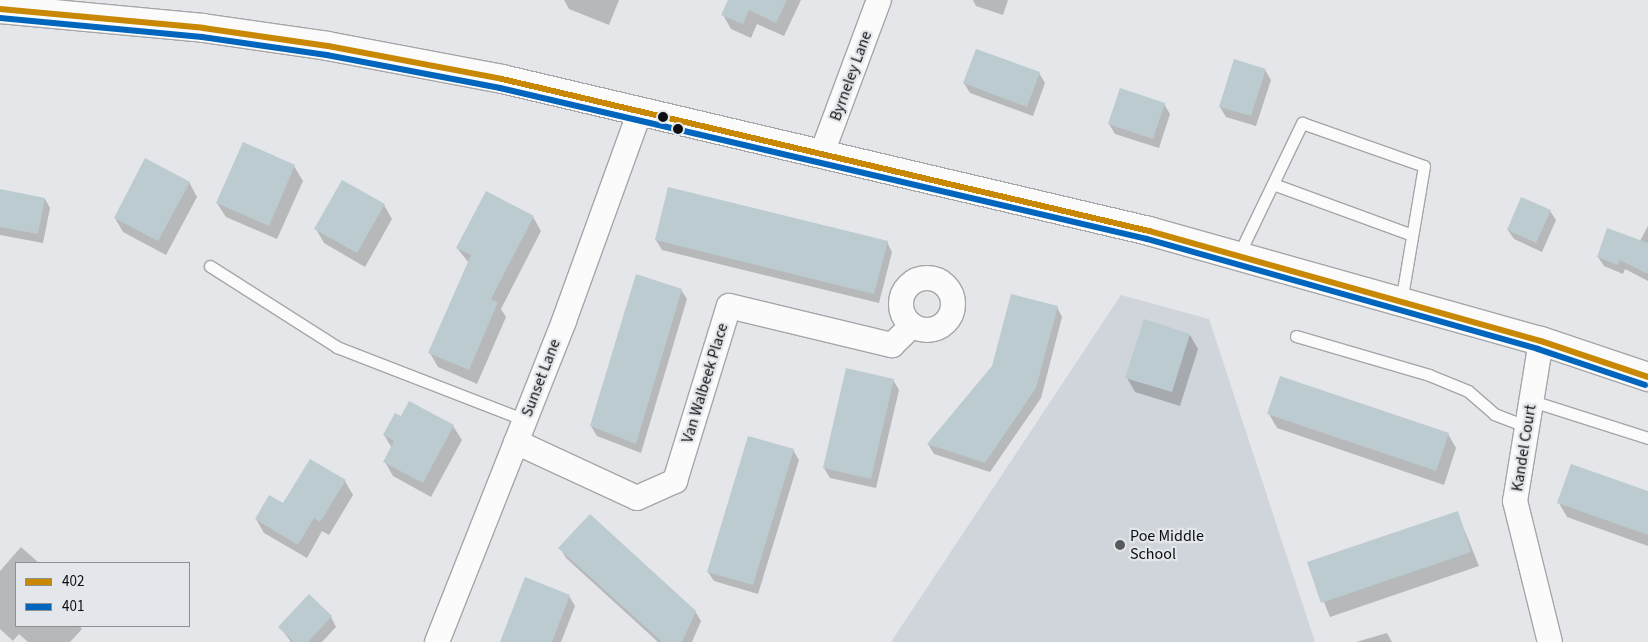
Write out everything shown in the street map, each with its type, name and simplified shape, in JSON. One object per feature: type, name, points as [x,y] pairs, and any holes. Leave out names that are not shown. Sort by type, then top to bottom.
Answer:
[{"type":"main road","points":[[0,9],[203,28],[328,46],[502,79],[1139,229],[1542,341],[1648,377]]},
{"type":"street","name":"Byrneley Lane","points":[[822,153],[879,0]]},
{"type":"street","name":"Sunset Lane","points":[[437,642],[525,420],[640,111]]},
{"type":"street","name":"Van Walbeek Place","points":[[516,442],[637,498],[675,481],[729,306],[892,345],[912,326]]},
{"type":"street","name":"Kandel Court","points":[[1542,341],[1515,501],[1550,642]]},
{"type":"lane","points":[[1238,256],[1302,123],[1424,166],[1401,302]]},
{"type":"lane","points":[[1273,184],[1412,235]]},
{"type":"lane","points":[[210,266],[337,347],[525,420]]},
{"type":"lane","points":[[1296,336],[1429,375],[1468,391],[1494,414],[1528,427]]},
{"type":"lane","points":[[1532,400],[1648,438]]},
{"type":"shaded area","name":"Poe Middle School","points":[[1121,295],[1209,319],[1315,642],[891,642]]},
{"type":"building","points":[[728,0],[787,0],[776,23],[749,10],[743,24],[721,15]]},
{"type":"building","points":[[976,49],[1040,72],[1027,107],[963,83]]},
{"type":"building","points":[[1234,59],[1266,69],[1251,116],[1219,107]]},
{"type":"building","points":[[1120,88],[1165,103],[1153,139],[1108,124]]},
{"type":"building","points":[[243,142],[295,165],[269,226],[216,203]]},
{"type":"building","points":[[145,158],[190,182],[158,241],[114,218]]},
{"type":"building","points":[[342,180],[385,204],[357,253],[314,229]]},
{"type":"building","points":[[668,187],[888,241],[874,294],[655,240]]},
{"type":"building","points":[[0,189],[45,198],[38,234],[0,227]]},
{"type":"building","points":[[486,191],[534,216],[491,299],[498,302],[469,370],[428,353],[471,255],[456,248]]},
{"type":"building","points":[[1521,197],[1551,210],[1536,243],[1507,230]]},
{"type":"building","points":[[1607,228],[1648,243],[1648,274],[1620,260],[1618,265],[1597,257]]},
{"type":"building","points":[[636,274],[682,289],[636,444],[590,426]]},
{"type":"building","points":[[1011,294],[1058,306],[1036,388],[985,463],[927,444],[992,366]]},
{"type":"building","points":[[1144,319],[1190,334],[1172,392],[1125,378]]},
{"type":"building","points":[[846,368],[894,379],[871,479],[823,468]]},
{"type":"building","points":[[1280,376],[1449,433],[1436,471],[1267,414]]},
{"type":"building","points":[[409,401],[454,425],[423,483],[383,462],[394,441],[383,435],[395,413],[401,416]]},
{"type":"building","points":[[748,436],[794,449],[753,585],[707,572]]},
{"type":"building","points":[[310,459],[346,480],[320,522],[314,518],[298,545],[255,519],[269,495],[283,503]]},
{"type":"building","points":[[1571,464],[1648,491],[1648,535],[1557,503]]},
{"type":"building","points":[[1458,511],[1471,552],[1321,603],[1307,562]]},
{"type":"building","points":[[590,514],[696,611],[682,642],[662,642],[558,548]]},
{"type":"building","points":[[525,577],[570,595],[552,642],[500,642]]},
{"type":"building","points":[[309,594],[332,616],[308,642],[294,642],[278,627]]},
{"type":"transit line","name":"402","points":[[0,9],[203,28],[328,46],[502,79],[1149,231],[1541,341],[1648,377]]},
{"type":"transit line","name":"401","points":[[0,18],[202,37],[327,55],[500,88],[1147,239],[1538,349],[1645,385]]},
{"type":"place","name":"Poe Middle School","points":[[1120,545]]}]
